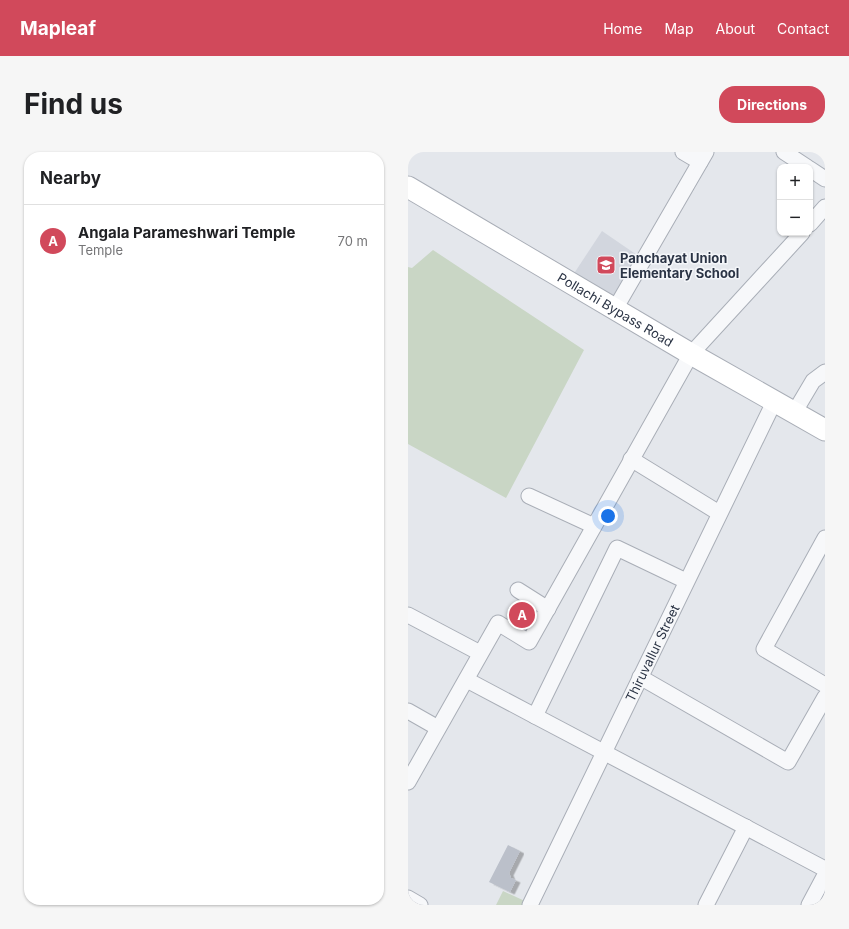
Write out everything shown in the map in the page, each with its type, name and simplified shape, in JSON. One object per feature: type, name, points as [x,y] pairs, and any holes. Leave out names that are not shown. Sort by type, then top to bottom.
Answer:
[{"type":"main road","name":"Pollachi Bypass Road","points":[[408,187],[615,310],[825,430]]},
{"type":"street","points":[[615,310],[703,157],[683,152]]},
{"type":"street","points":[[784,152],[802,164]]},
{"type":"street","points":[[813,171],[825,179]]},
{"type":"street","points":[[813,221],[825,208]]},
{"type":"street","points":[[408,782],[498,623],[529,642],[691,354],[799,236]]},
{"type":"street","points":[[794,413],[813,381],[825,372]]},
{"type":"street","name":"Thiruvallur Street","points":[[530,905],[774,402]]},
{"type":"street","points":[[631,459],[719,514]]},
{"type":"street","points":[[529,496],[594,526]]},
{"type":"street","points":[[825,538],[764,649],[825,685]]},
{"type":"street","points":[[535,716],[617,548],[686,581]]},
{"type":"street","points":[[518,590],[548,609]]},
{"type":"street","points":[[408,615],[480,653]]},
{"type":"street","points":[[640,677],[788,762],[825,697]]},
{"type":"street","points":[[467,680],[825,869]]},
{"type":"street","points":[[408,711],[438,728]]},
{"type":"street","points":[[706,905],[746,827]]},
{"type":"street","points":[[809,905],[825,875]]},
{"type":"street","points":[[408,898],[420,905]]},
{"type":"shaded area","name":"Panchayat Union Elementary School","points":[[602,231],[637,255],[613,299],[573,275]]},
{"type":"green space","points":[[433,250],[584,350],[506,498],[408,444],[408,267],[412,268]]},
{"type":"green space","points":[[503,891],[527,902],[526,905],[496,905]]},
{"type":"building","points":[[508,845],[520,851],[509,873],[511,878],[516,880],[510,892],[489,882]]},
{"type":"place","name":"Panchayat Union Elementary School","points":[[606,265]]},
{"type":"place","name":"Angala Parameshwari Temple","points":[[522,615]]}]
